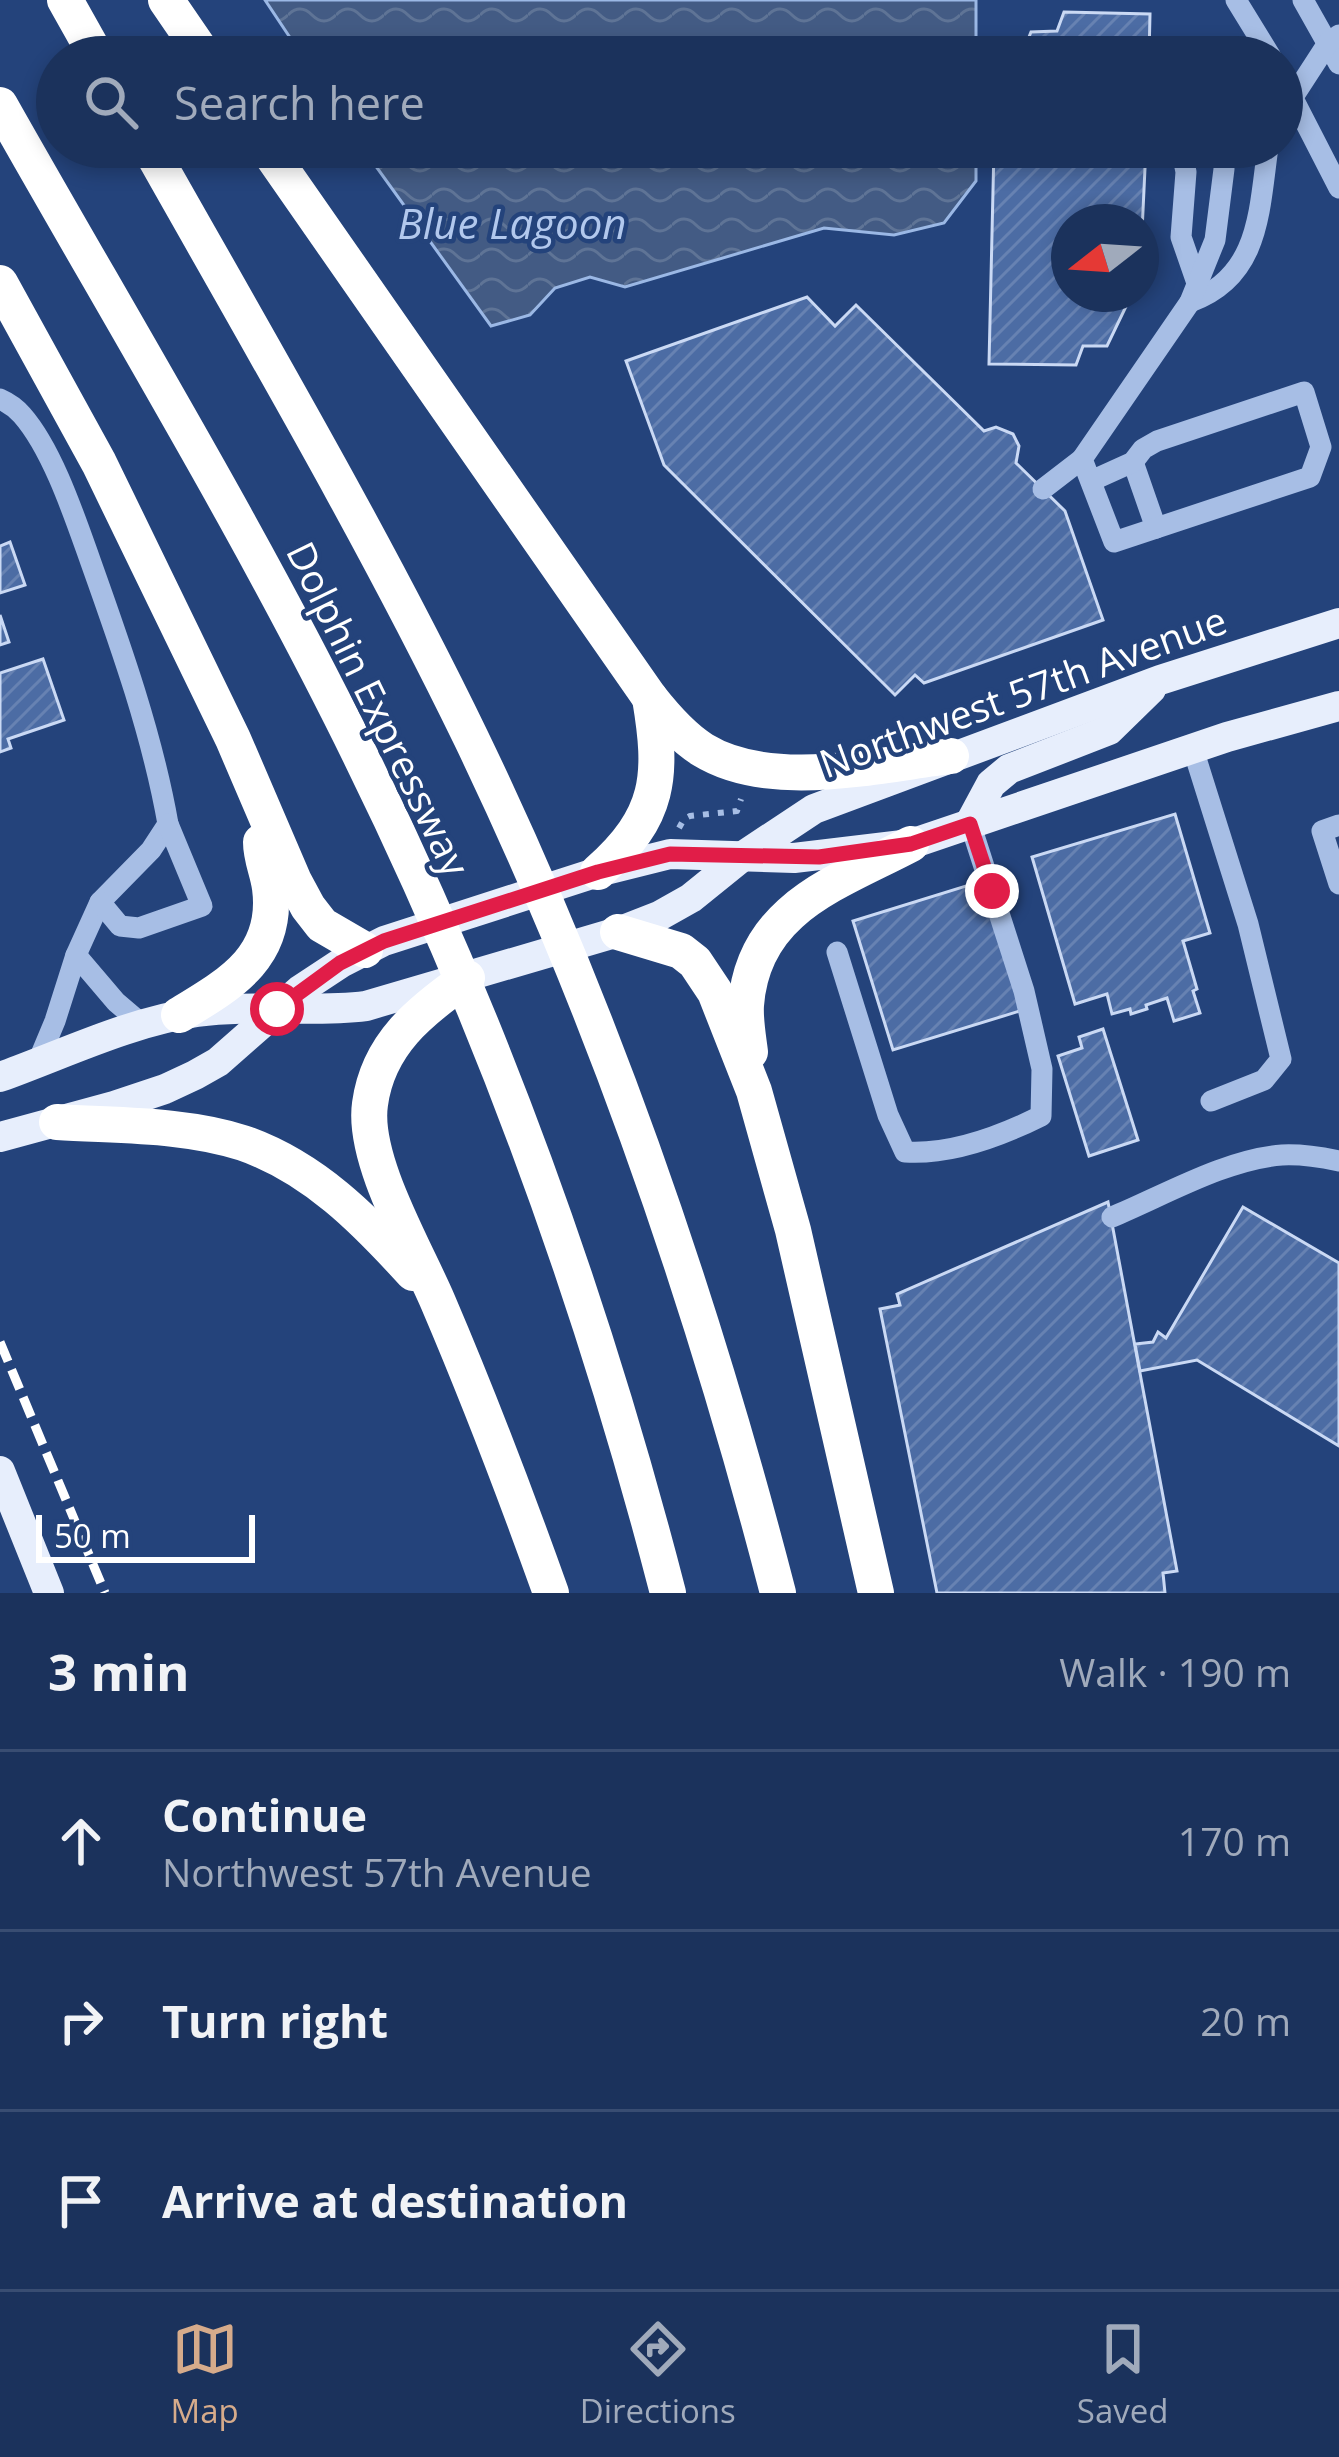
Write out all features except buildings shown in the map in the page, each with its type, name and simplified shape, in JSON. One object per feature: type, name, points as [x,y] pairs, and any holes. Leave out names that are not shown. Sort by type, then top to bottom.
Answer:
[{"type":"highway","points":[[65,0],[86,36]]},
{"type":"highway","points":[[166,0],[191,36]]},
{"type":"highway","name":"Dolphin Expressway","points":[[0,105],[246,538],[362,757],[408,856],[496,1067],[573,1273],[668,1593]]},
{"type":"highway","name":"Dolphin Expressway","points":[[160,168],[383,566],[509,822],[649,1162],[717,1371],[778,1593]]},
{"type":"highway","points":[[281,168],[650,698],[680,732],[700,748],[750,770],[837,770],[951,756]]},
{"type":"highway","points":[[0,283],[99,463],[308,907],[322,925],[365,950]]},
{"type":"highway","points":[[598,872],[632,835],[655,788],[658,749],[650,698]]},
{"type":"highway","points":[[161,1020],[232,983],[266,940],[270,887],[261,854],[260,797]]},
{"type":"highway","points":[[754,1091],[746,1010],[749,979],[772,930],[808,897],[911,844]]},
{"type":"highway","points":[[618,932],[681,951],[695,962],[715,992],[754,1091],[793,1230],[876,1593]]},
{"type":"highway","points":[[467,978],[411,1019],[394,1041],[381,1065],[370,1105],[374,1147],[551,1593]]},
{"type":"highway","points":[[57,1121],[200,1133],[276,1157],[349,1207],[438,1300]]},
{"type":"main road","name":"Northwest 57th Avenue","points":[[161,1020],[221,1009],[366,1006],[618,932],[691,898],[814,808],[1160,680],[1339,623]]},
{"type":"main road","points":[[970,824],[991,784],[1009,770],[1109,730],[1160,680]]},
{"type":"main road","points":[[0,1137],[165,1089],[195,1075],[321,976],[365,950],[598,872],[670,854],[819,857],[911,844],[1192,749],[1339,706]]},
{"type":"main road","points":[[0,1077],[161,1020]]},
{"type":"main road","points":[[0,1471],[49,1593]]},
{"type":"street","points":[[1236,0],[1257,36]]},
{"type":"street","points":[[1304,0],[1333,39],[1339,64]]},
{"type":"street","points":[[1303,73],[1333,39]]},
{"type":"street","points":[[1303,123],[1339,188]]},
{"type":"street","points":[[1185,168],[1181,237],[1193,293]]},
{"type":"street","points":[[1043,489],[1082,459],[1193,293],[1215,240],[1224,168]]},
{"type":"street","points":[[1193,293],[1213,294],[1248,253],[1265,168]]},
{"type":"street","points":[[1082,459],[1114,542],[1310,477],[1321,447],[1304,392],[1156,441],[1133,462],[1091,481]]},
{"type":"street","points":[[0,399],[21,413],[37,435],[67,497],[113,624],[168,824],[202,906],[140,928],[120,926],[100,902]]},
{"type":"street","points":[[1133,462],[1156,528]]},
{"type":"street","points":[[1192,749],[1248,924],[1281,1058],[1264,1080],[1211,1101]]},
{"type":"street","points":[[37,1064],[100,902],[151,850],[168,824]]},
{"type":"street","points":[[837,952],[888,1115],[905,1152],[925,1153],[1008,1133],[1041,1116],[1042,1069],[1024,992],[970,824]]},
{"type":"street","points":[[1339,826],[1322,831],[1339,884]]},
{"type":"street","points":[[76,955],[116,1002],[161,1020]]},
{"type":"street","points":[[1112,1217],[1264,1157],[1297,1155],[1339,1161]]},
{"type":"path","points":[[678,831],[690,816],[737,811],[745,785]]},
{"type":"water","points":[[265,0],[976,0],[976,36],[289,36]]},
{"type":"water","name":"Blue Lagoon","points":[[377,168],[976,168],[976,181],[944,223],[894,235],[824,228],[625,287],[590,277],[555,288],[530,315],[491,326]]},
{"type":"railway","points":[[0,1342],[105,1593]]},
{"type":"route","points":[[277,1009],[340,963],[384,941],[598,872],[670,854],[819,857],[911,844],[970,824],[992,891]]}]
